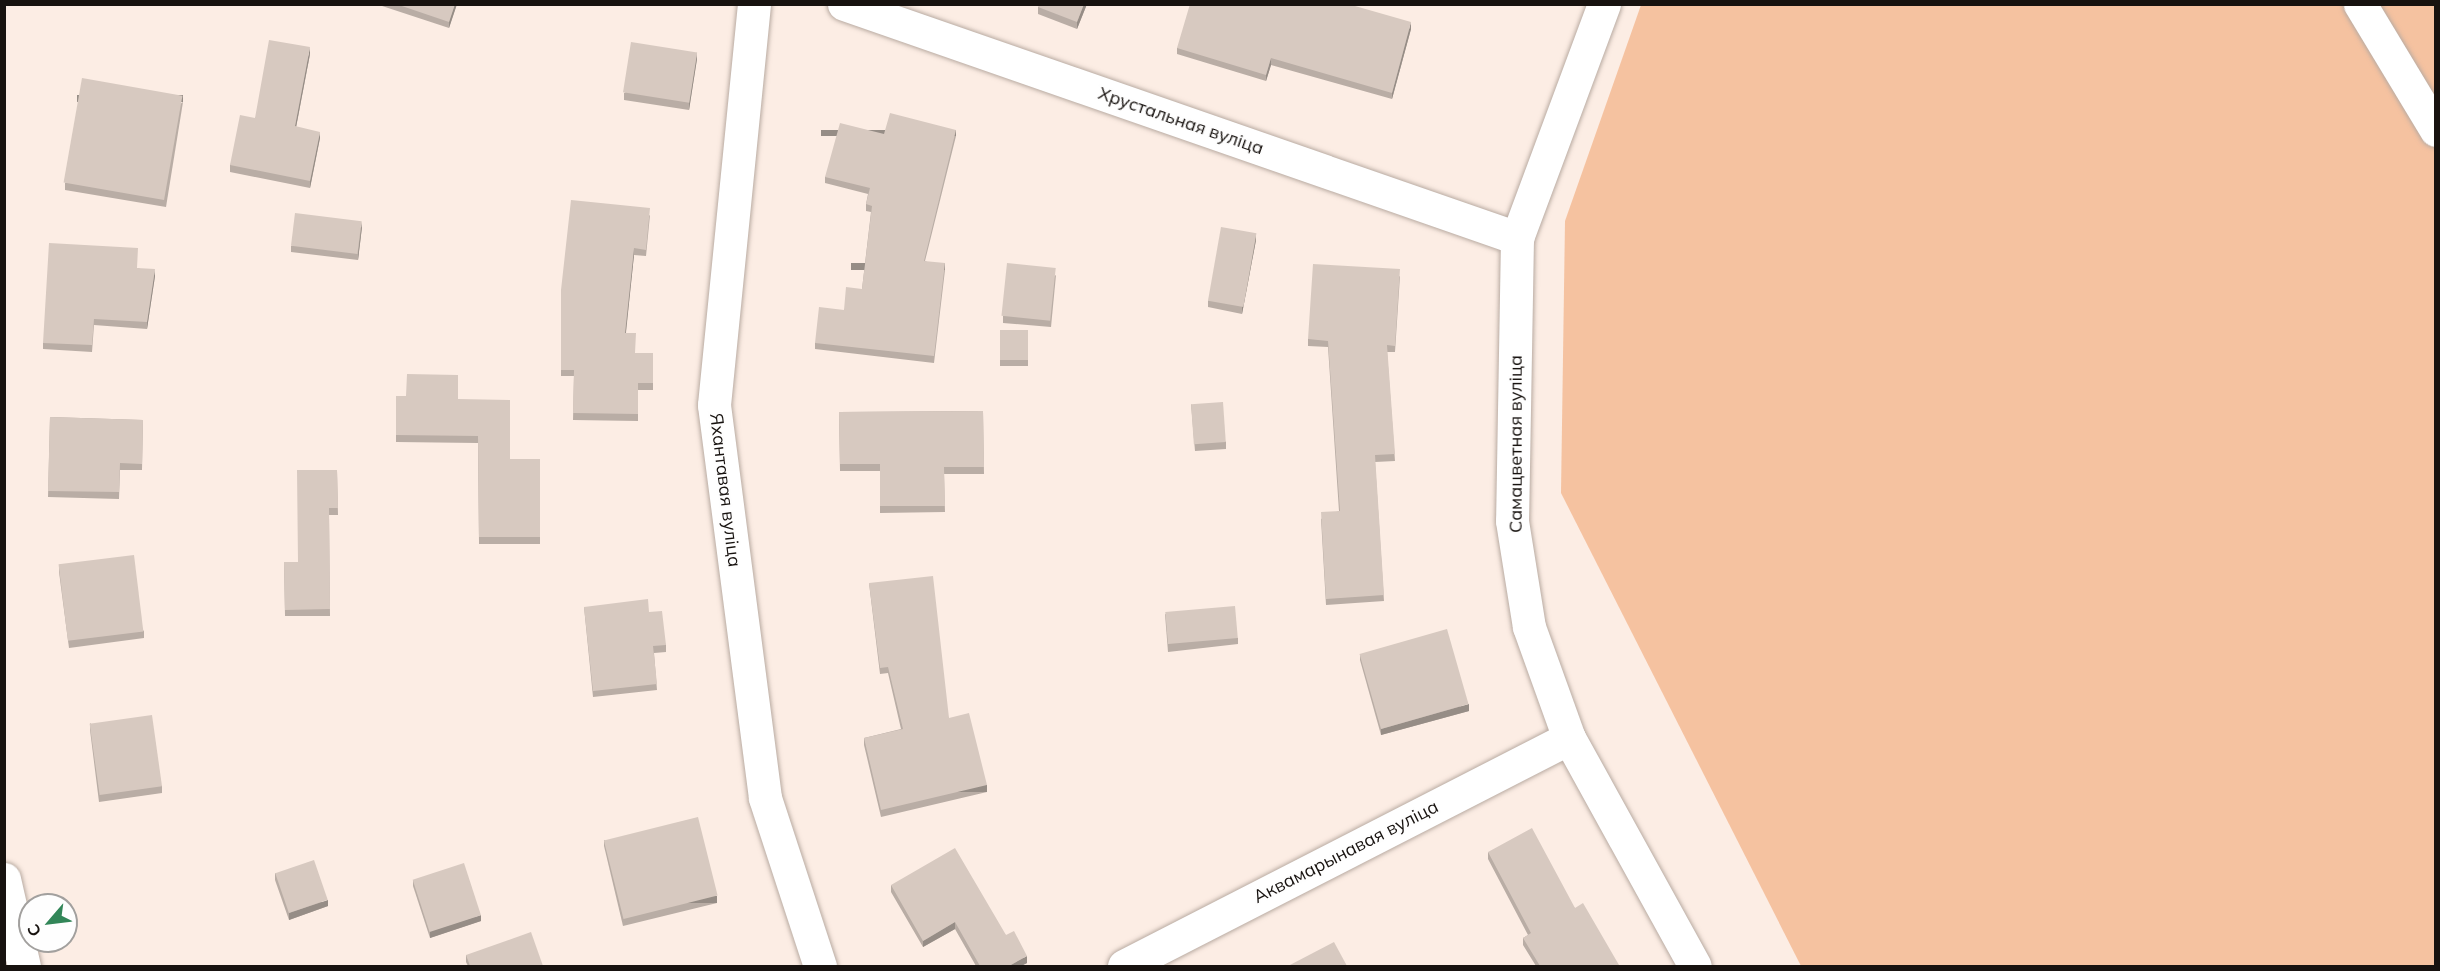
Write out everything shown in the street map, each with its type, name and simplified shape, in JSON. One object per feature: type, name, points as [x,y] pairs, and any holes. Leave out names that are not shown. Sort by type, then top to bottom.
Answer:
[{"type":"street","name":"Яхантавая вуліца","points":[[754,4],[714,405],[765,798],[820,966]]},
{"type":"street","name":"Хрустальная вуліца","points":[[844,4],[1517,238]]},
{"type":"street","name":"Самацветная вуліца","points":[[1604,4],[1517,238],[1512,521],[1529,627],[1569,738],[1695,966]]},
{"type":"street","points":[[2360,4],[2436,130]]},
{"type":"street","name":"Аквамарынавая вуліца","points":[[1124,966],[1569,738]]},
{"type":"street","points":[[4,879],[24,966]]},
{"type":"shaded area","points":[[1641,5],[2435,5],[2435,966],[1801,966],[1561,493],[1565,221]]},
{"type":"building","points":[[396,4],[455,4],[449,22]]},
{"type":"building","points":[[1039,4],[1084,4],[1077,22],[1038,7]]},
{"type":"building","points":[[1190,4],[1337,4],[1343,6],[1343,4],[1348,4],[1411,22],[1392,93],[1271,58],[1266,75],[1177,48]]},
{"type":"building","points":[[269,40],[310,47],[295,126],[320,132],[310,181],[230,165],[240,115],[255,118]]},
{"type":"building","points":[[631,42],[697,52],[689,103],[623,92]]},
{"type":"building","points":[[82,78],[182,96],[164,200],[64,182]]},
{"type":"building","points":[[890,113],[956,130],[924,261],[945,263],[934,356],[815,343],[819,307],[844,310],[846,287],[862,289],[872,206],[866,204],[870,188],[825,177],[840,123],[884,134]]},
{"type":"building","points":[[571,200],[650,208],[646,250],[634,248],[625,333],[636,333],[635,353],[653,353],[653,383],[638,383],[638,414],[573,413],[574,370],[561,370],[561,290]]},
{"type":"building","points":[[295,213],[362,221],[357,254],[291,246]]},
{"type":"building","points":[[1221,227],[1256,233],[1243,307],[1208,301]]},
{"type":"building","points":[[49,243],[138,248],[137,268],[155,269],[147,322],[94,319],[92,345],[43,343]]},
{"type":"building","points":[[1007,263],[1056,268],[1050,321],[1001,316]]},
{"type":"building","points":[[1313,264],[1400,269],[1395,346],[1387,345],[1395,454],[1375,455],[1384,595],[1326,599],[1321,512],[1340,511],[1328,341],[1308,339]]},
{"type":"building","points":[[1000,330],[1028,330],[1028,360],[1000,360]]},
{"type":"building","points":[[407,374],[458,375],[458,399],[510,400],[510,459],[540,459],[540,537],[479,537],[478,436],[396,435],[396,396],[406,396]]},
{"type":"building","points":[[1223,402],[1226,442],[1194,444],[1191,404]]},
{"type":"building","points":[[983,411],[984,467],[944,467],[945,506],[880,506],[880,464],[840,464],[839,412]]},
{"type":"building","points":[[50,417],[143,420],[142,464],[120,463],[119,492],[48,491]]},
{"type":"building","points":[[297,470],[337,470],[338,508],[329,508],[330,609],[285,610],[284,562],[298,562]]},
{"type":"building","points":[[134,555],[143,631],[68,641],[59,564]]},
{"type":"building","points":[[933,576],[949,718],[969,713],[987,785],[881,810],[864,738],[903,729],[888,667],[880,668],[869,583]]},
{"type":"building","points":[[648,599],[649,612],[662,611],[666,645],[653,646],[657,684],[593,691],[584,607]]},
{"type":"building","points":[[1235,606],[1238,638],[1168,644],[1165,612]]},
{"type":"building","points":[[1447,629],[1468,704],[1381,729],[1360,654]]},
{"type":"building","points":[[152,715],[162,786],[100,795],[90,724]]},
{"type":"building","points":[[698,817],[718,896],[623,919],[604,840]]},
{"type":"building","points":[[1532,828],[1575,908],[1583,903],[1619,965],[1540,966],[1523,938],[1531,933],[1488,852]]},
{"type":"building","points":[[955,848],[1006,935],[1014,931],[1027,956],[1009,966],[980,966],[955,922],[923,941],[891,885]]},
{"type":"building","points":[[314,860],[328,900],[289,913],[275,873]]},
{"type":"building","points":[[464,863],[481,915],[430,932],[413,880]]},
{"type":"building","points":[[531,932],[543,966],[470,966],[466,955]]},
{"type":"building","points":[[1334,942],[1347,966],[1288,966]]}]
